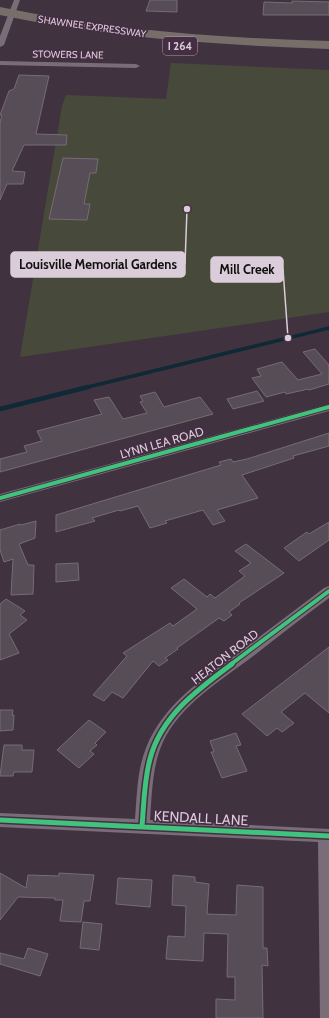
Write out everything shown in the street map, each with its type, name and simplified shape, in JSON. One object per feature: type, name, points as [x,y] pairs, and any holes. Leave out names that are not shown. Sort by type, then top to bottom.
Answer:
[{"type":"highway","name":"SHAWNEE EXPRESSWAY","points":[[0,11],[33,22],[104,38],[182,46],[329,54]]},
{"type":"highway","name":"SHAWNEE EXPRESSWAY","points":[[0,20],[94,28],[157,36],[329,45]]},
{"type":"street","points":[[0,46],[16,0]]},
{"type":"street","name":"STOWERS LANE","points":[[0,63],[136,66]]},
{"type":"street","name":"LYNN LEA ROAD","points":[[0,498],[329,407]]},
{"type":"street","name":"HEATON ROAD","points":[[142,826],[147,773],[154,747],[171,717],[192,695],[208,682],[329,592]]},
{"type":"street","name":"KENDALL LANE","points":[[0,820],[328,836]]},
{"type":"street","points":[[328,836],[328,1018]]},
{"type":"green space","points":[[171,63],[329,70],[329,312],[20,357],[62,106],[66,95],[166,99]]},
{"type":"building","points":[[150,0],[177,0],[177,12],[146,11]]},
{"type":"building","points":[[292,1],[329,2],[329,15],[263,15],[264,2],[292,3]]},
{"type":"building","points":[[19,75],[49,76],[36,134],[67,135],[66,145],[24,145],[12,171],[25,172],[23,184],[7,184],[0,200],[0,122],[2,115],[0,115],[9,91],[14,89]]},
{"type":"building","points":[[63,158],[98,159],[96,173],[90,173],[84,204],[90,204],[87,220],[49,219]]},
{"type":"building","points":[[315,349],[329,365],[329,384],[309,390],[286,394],[285,392],[266,397],[252,378],[261,376],[257,369],[282,362],[298,380],[322,374],[303,352]]},
{"type":"building","points":[[257,391],[264,401],[233,409],[227,399]]},
{"type":"building","points":[[155,392],[164,407],[200,397],[213,414],[0,472],[0,459],[27,452],[24,446],[42,441],[37,431],[102,414],[94,400],[109,397],[123,419],[147,413],[140,402],[143,401],[140,396]]},
{"type":"building","points":[[329,433],[329,446],[293,456],[294,458],[242,475],[258,498],[217,510],[225,521],[213,525],[203,510],[165,521],[167,523],[150,528],[138,506],[92,518],[95,521],[56,532],[56,515],[221,465],[219,462],[231,459],[233,462],[247,459]]},
{"type":"building","points":[[36,521],[35,538],[19,544],[28,565],[34,565],[33,594],[11,595],[13,559],[4,562],[0,550],[0,530]]},
{"type":"building","points":[[329,522],[329,540],[299,561],[284,548],[307,532],[309,534]]},
{"type":"building","points":[[246,544],[284,573],[239,603],[240,604],[229,612],[232,615],[224,621],[219,618],[177,648],[178,649],[165,658],[168,660],[159,666],[153,661],[123,698],[112,692],[104,701],[93,695],[127,656],[123,653],[170,623],[173,626],[197,609],[171,588],[184,579],[207,597],[210,594],[215,598],[245,576],[239,571],[251,563],[235,551]]},
{"type":"building","points":[[78,563],[79,580],[56,582],[56,564]]},
{"type":"building","points":[[6,599],[25,611],[20,615],[27,620],[9,634],[19,653],[0,660],[0,604]]},
{"type":"building","points":[[329,647],[329,713],[305,693],[281,712],[294,723],[282,732],[277,728],[267,736],[242,714]]},
{"type":"building","points":[[0,710],[13,710],[13,730],[0,731]]},
{"type":"building","points":[[89,720],[106,732],[95,743],[97,745],[90,751],[94,754],[79,768],[57,750]]},
{"type":"building","points":[[236,733],[241,745],[236,746],[247,771],[222,778],[211,752],[214,752],[210,741]]},
{"type":"building","points":[[4,745],[22,745],[22,750],[34,750],[32,772],[14,772],[13,776],[0,776]]},
{"type":"building","points":[[0,873],[26,888],[28,875],[59,876],[59,873],[94,875],[90,901],[84,901],[81,922],[60,921],[63,900],[55,900],[55,898],[18,897],[0,920]]},
{"type":"building","points":[[173,875],[195,877],[195,882],[209,884],[207,914],[236,915],[237,885],[263,887],[263,948],[267,948],[268,966],[262,965],[263,1018],[216,1018],[216,999],[235,1000],[235,977],[227,977],[228,934],[204,933],[203,961],[166,959],[168,936],[185,937],[186,906],[172,905]]},
{"type":"building","points":[[118,878],[152,880],[150,907],[116,904]]},
{"type":"building","points":[[83,922],[102,924],[99,950],[80,948]]},
{"type":"building","points":[[28,948],[48,954],[40,976],[0,964],[0,953],[24,959]]},
{"type":"waterway","points":[[84,388],[329,328]]},
{"type":"waterway","points":[[84,388],[88,387]]},
{"type":"waterway","points":[[0,409],[84,388]]},
{"type":"cycle path","points":[[0,498],[329,407]]},
{"type":"cycle path","points":[[142,826],[147,771],[153,749],[157,739],[174,713],[196,692],[329,591]]},
{"type":"cycle path","points":[[0,820],[329,836]]},
{"type":"place","name":"Louisville Memorial Gardens","points":[[187,209]]},
{"type":"place","name":"Mill Creek","points":[[288,338]]}]
